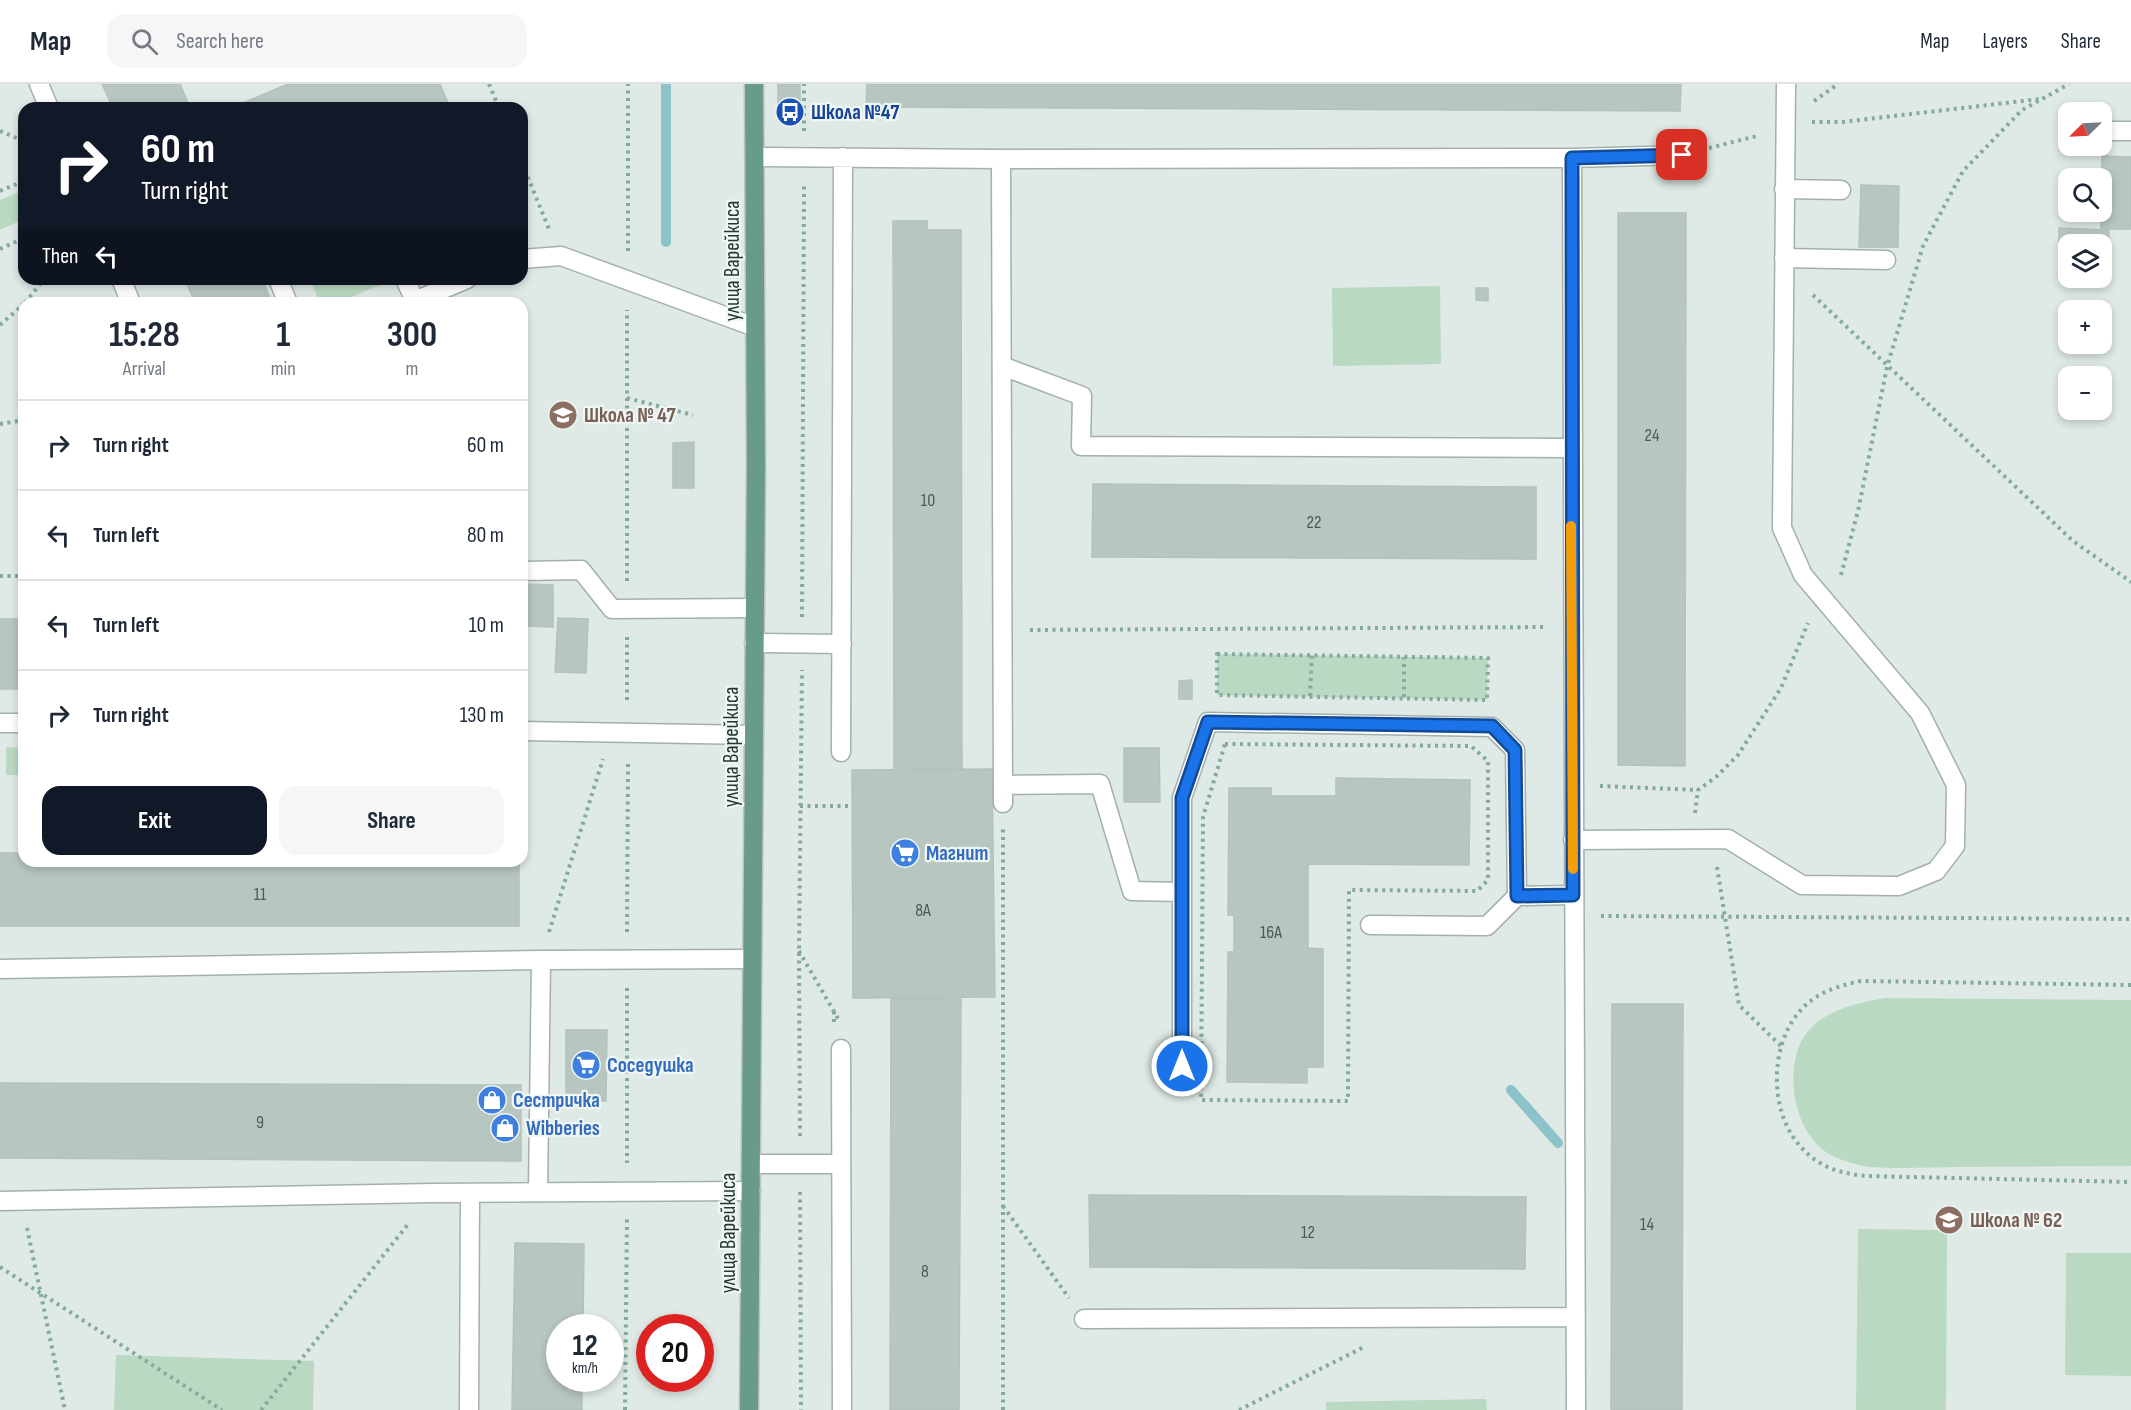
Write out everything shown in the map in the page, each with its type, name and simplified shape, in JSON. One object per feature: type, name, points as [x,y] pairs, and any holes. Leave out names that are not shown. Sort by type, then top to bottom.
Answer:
[{"type":"main road","name":"улица Варейкиса","points":[[749,1410],[755,608],[754,84]]},
{"type":"lane","points":[[39,84],[47,102]]},
{"type":"lane","points":[[1573,840],[1728,839],[1802,885],[1899,886],[1936,871],[1955,846],[1956,785],[1920,713],[1803,575],[1782,528],[1786,84]]},
{"type":"lane","points":[[2112,131],[2131,131]]},
{"type":"lane","points":[[755,157],[1572,158],[1682,155]]},
{"type":"lane","points":[[841,752],[843,157]]},
{"type":"lane","points":[[1572,158],[1571,448],[1576,1410]]},
{"type":"lane","points":[[1001,159],[1003,794],[1100,784],[1132,891],[1182,892]]},
{"type":"lane","points":[[1784,189],[1841,190]]},
{"type":"lane","points":[[528,259],[561,256],[755,327]]},
{"type":"lane","points":[[1784,263],[1886,260]]},
{"type":"lane","points":[[424,297],[453,285]]},
{"type":"lane","points":[[1002,366],[1082,396],[1081,446],[1571,448]]},
{"type":"lane","points":[[528,571],[581,570],[612,609],[755,608]]},
{"type":"lane","points":[[754,644],[842,644]]},
{"type":"lane","points":[[1182,1066],[1182,798],[1208,722],[1492,726],[1515,750],[1517,896]]},
{"type":"lane","points":[[0,723],[18,723]]},
{"type":"lane","points":[[528,731],[753,735]]},
{"type":"lane","points":[[1370,925],[1487,926],[1517,896],[1573,895]]},
{"type":"lane","points":[[0,969],[541,960],[752,959]]},
{"type":"lane","points":[[538,1192],[541,960]]},
{"type":"lane","points":[[841,1049],[842,1410]]},
{"type":"lane","points":[[751,1164],[841,1164]]},
{"type":"lane","points":[[0,1201],[470,1192],[751,1191]]},
{"type":"lane","points":[[469,1410],[470,1192]]},
{"type":"lane","points":[[1084,1319],[1575,1317]]},
{"type":"path","points":[[489,84],[496,102]]},
{"type":"path","points":[[801,1410],[799,950],[804,84]]},
{"type":"path","points":[[1573,785],[1698,790],[1716,777],[1738,755],[1781,688],[1805,625],[1826,603],[1840,578],[1858,511],[1887,367],[1923,246],[1963,171],[2022,110],[2069,84]]},
{"type":"path","points":[[1786,122],[1842,122],[2044,98]]},
{"type":"path","points":[[790,112],[804,110]]},
{"type":"path","points":[[0,132],[18,139]]},
{"type":"path","points":[[528,177],[561,256]]},
{"type":"path","points":[[0,191],[18,184]]},
{"type":"path","points":[[0,249],[18,241]]},
{"type":"path","points":[[1784,263],[1887,367],[2073,541],[2131,582]]},
{"type":"path","points":[[29,297],[39,285]]},
{"type":"path","points":[[0,325],[18,308]]},
{"type":"path","points":[[627,398],[693,415]]},
{"type":"path","points":[[0,424],[18,421]]},
{"type":"path","points":[[0,576],[18,576]]},
{"type":"path","points":[[1001,630],[1572,627]]},
{"type":"path","points":[[1217,654],[1404,657],[1488,658],[1487,700],[1216,695],[1217,654]]},
{"type":"path","points":[[1310,697],[1312,655]]},
{"type":"path","points":[[1404,657],[1404,698]]},
{"type":"path","points":[[541,960],[611,732]]},
{"type":"path","points":[[1225,744],[1471,746],[1488,761],[1488,880],[1477,891],[1349,890],[1348,1101],[1201,1100],[1203,817],[1225,744]]},
{"type":"path","points":[[1695,813],[1698,790]]},
{"type":"path","points":[[1003,794],[1003,1410]]},
{"type":"path","points":[[800,806],[852,806]]},
{"type":"path","points":[[1704,840],[1716,861],[1739,1005],[1782,1047]]},
{"type":"path","points":[[1573,916],[2131,919]]},
{"type":"path","points":[[799,950],[841,1024]]},
{"type":"path","points":[[2131,985],[1861,981],[1835,987],[1819,995],[1800,1011],[1786,1033],[1779,1058],[1778,1083],[1780,1105],[1787,1127],[1801,1148],[1821,1163],[1842,1174],[2131,1182]]},
{"type":"path","points":[[261,1410],[433,1193]]},
{"type":"path","points":[[21,1201],[65,1410]]},
{"type":"path","points":[[1002,1206],[1084,1319]]},
{"type":"path","points":[[0,1268],[222,1410]]},
{"type":"path","points":[[1239,1410],[1370,1344]]},
{"type":"green space","points":[[18,192],[18,222],[0,230],[0,200]]},
{"type":"green space","points":[[312,285],[380,285],[351,297],[318,297]]},
{"type":"green space","points":[[1440,286],[1441,364],[1333,366],[1332,288]]},
{"type":"green space","points":[[1217,654],[1488,658],[1487,700],[1217,695]]},
{"type":"green space","points":[[6,747],[18,748],[18,775],[6,775]]},
{"type":"green space","points":[[1885,998],[2131,1000],[2131,1166],[1883,1168],[1856,1164],[1829,1154],[1818,1146],[1810,1135],[1798,1110],[1793,1082],[1796,1056],[1801,1042],[1809,1030],[1830,1014],[1843,1008]]},
{"type":"green space","points":[[1858,1229],[1947,1230],[1946,1410],[1856,1410]]},
{"type":"green space","points":[[2066,1253],[2131,1253],[2131,1376],[2065,1375]]},
{"type":"green space","points":[[116,1355],[314,1361],[313,1410],[114,1410]]},
{"type":"green space","points":[[1486,1399],[1487,1410],[1326,1410],[1326,1402]]},
{"type":"building","points":[[102,84],[180,84],[188,102],[110,102]]},
{"type":"building","points":[[288,84],[440,84],[448,102],[245,102]]},
{"type":"building","points":[[778,84],[800,84],[800,104],[778,104]]},
{"type":"building","points":[[867,84],[1681,84],[1680,111],[866,107]]},
{"type":"building","points":[[2102,156],[2131,157],[2131,229],[2101,229],[2101,222],[2112,222],[2112,168],[2102,168]]},
{"type":"building","points":[[1861,185],[1899,186],[1898,247],[1859,247]]},
{"type":"building","points":[[1618,213],[1686,213],[1685,766],[1618,765]]},
{"type":"building","points":[[893,221],[927,221],[927,230],[961,230],[962,768],[894,768]]},
{"type":"building","points":[[2059,228],[2109,230],[2109,234],[2059,234]]},
{"type":"building","points":[[188,285],[264,285],[270,297],[192,297]]},
{"type":"building","points":[[1476,288],[1488,288],[1488,301],[1476,300]]},
{"type":"building","points":[[694,442],[694,488],[673,488],[673,443]]},
{"type":"building","points":[[1093,484],[1536,487],[1536,559],[1092,557]]},
{"type":"building","points":[[528,584],[553,585],[553,627],[528,626]]},
{"type":"building","points":[[558,618],[588,619],[586,673],[555,672]]},
{"type":"building","points":[[0,619],[18,619],[18,689],[0,689]]},
{"type":"building","points":[[1192,680],[1192,699],[1179,699],[1179,681]]},
{"type":"building","points":[[1124,748],[1159,748],[1160,802],[1124,802]]},
{"type":"building","points":[[992,769],[995,997],[853,998],[852,770]]},
{"type":"building","points":[[1336,778],[1470,780],[1469,865],[1308,864],[1308,948],[1323,949],[1323,1067],[1307,1067],[1307,1083],[1227,1082],[1228,952],[1234,952],[1234,915],[1228,915],[1229,788],[1271,788],[1271,796],[1336,796]]},
{"type":"building","points":[[0,853],[18,853],[18,867],[519,867],[519,926],[0,926]]},
{"type":"building","points":[[891,999],[961,999],[959,1410],[890,1410]]},
{"type":"building","points":[[1612,1004],[1683,1004],[1682,1410],[1611,1410]]},
{"type":"building","name":"Соседушка","points":[[566,1030],[607,1030],[606,1101],[566,1101]]},
{"type":"building","points":[[0,1083],[521,1085],[521,1161],[0,1158]]},
{"type":"building","points":[[1089,1195],[1526,1197],[1525,1269],[1090,1267]]},
{"type":"building","points":[[515,1243],[584,1244],[583,1314],[546,1314],[546,1392],[582,1392],[582,1410],[512,1410]]},
{"type":"waterway","points":[[666,84],[666,242]]},
{"type":"waterway","points":[[1511,1090],[1558,1143]]},
{"type":"slow traffic","points":[[1571,526],[1573,869]]},
{"type":"place","name":"Школа №47","points":[[790,112]]},
{"type":"place","name":"Школа № 47","points":[[563,415]]},
{"type":"place","name":"Магнит","points":[[905,853]]},
{"type":"place","name":"Соседушка","points":[[586,1065]]},
{"type":"place","name":"Сестричка","points":[[492,1100]]},
{"type":"place","name":"Wibberies","points":[[505,1128]]},
{"type":"place","name":"Школа № 62","points":[[1949,1220]]},
{"type":"route","points":[[1182,1066],[1182,798],[1208,722],[1492,726],[1515,750],[1517,896],[1573,895],[1572,158],[1682,155]]}]
